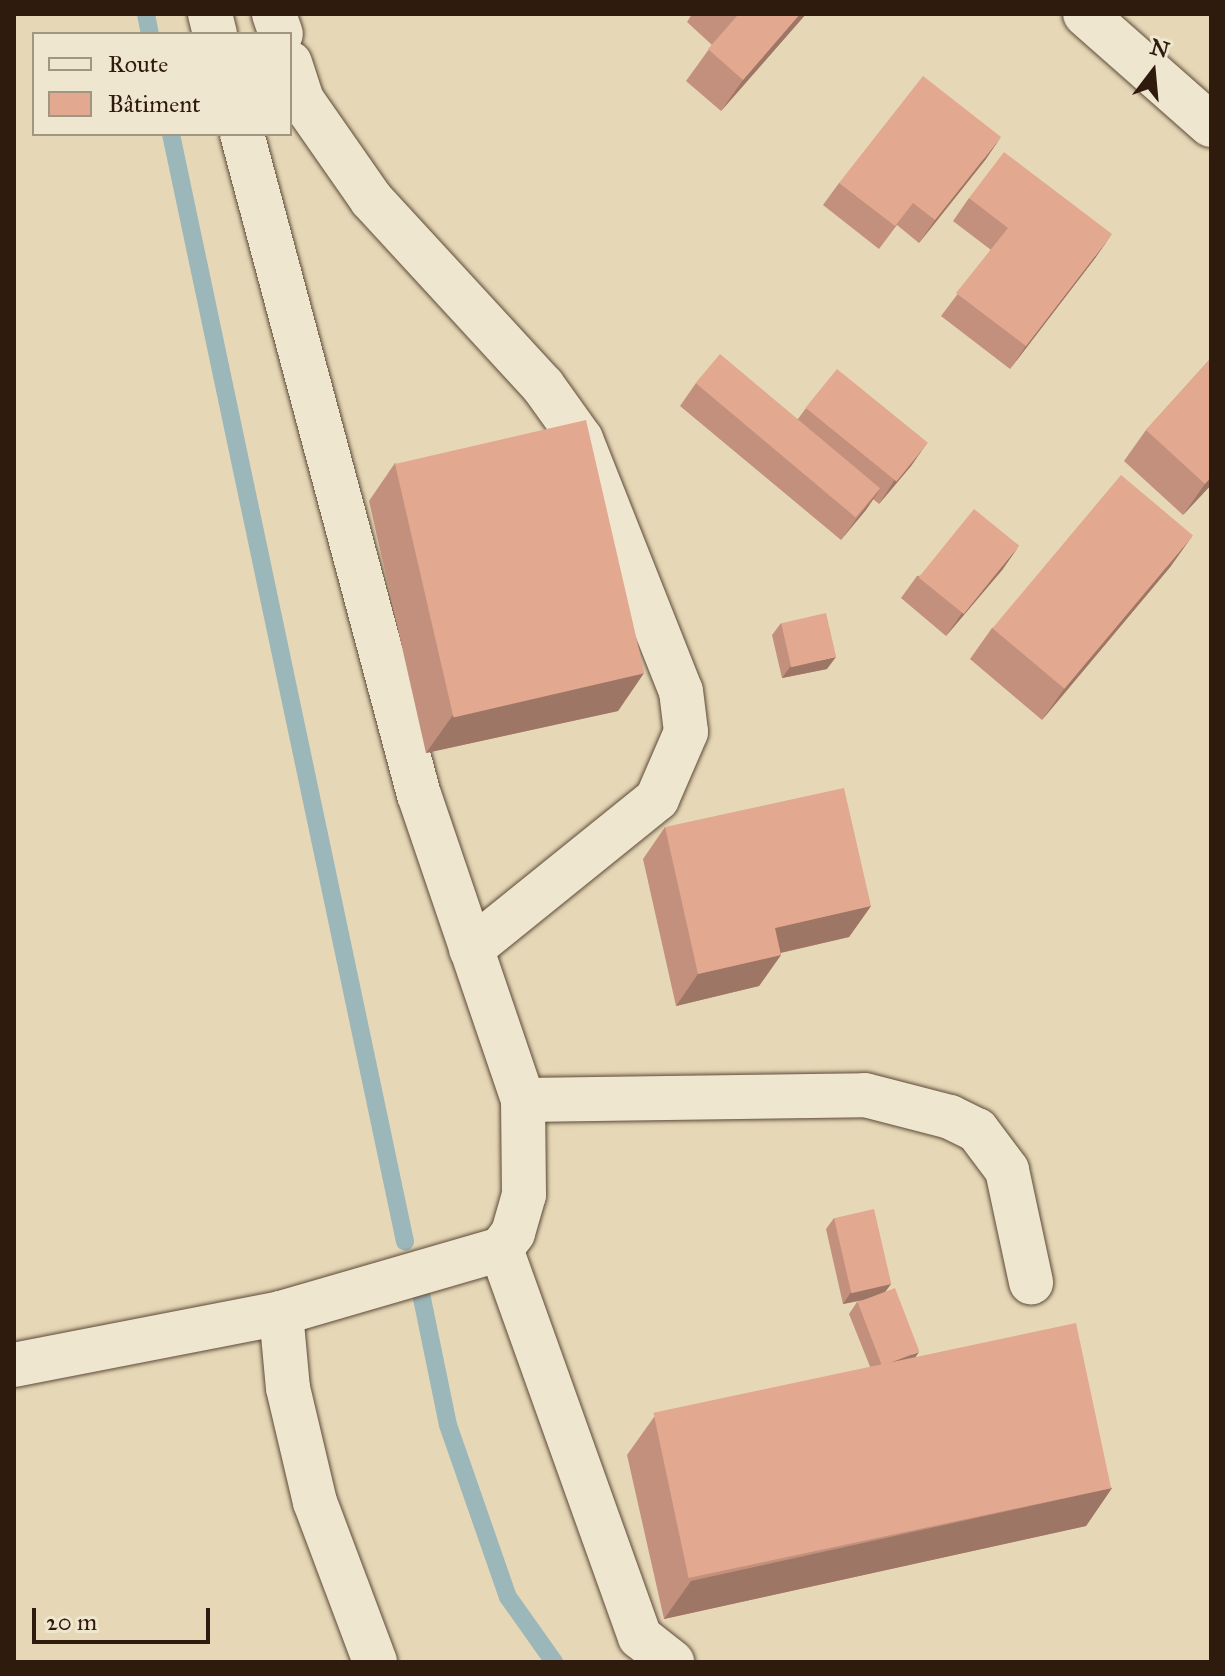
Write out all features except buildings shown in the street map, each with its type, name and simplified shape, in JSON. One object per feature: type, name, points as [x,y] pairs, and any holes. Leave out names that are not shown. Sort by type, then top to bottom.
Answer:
[{"type":"street","points":[[1085,14],[1211,125]]},
{"type":"street","points":[[292,69],[302,100],[371,199],[543,386],[581,439],[681,691],[686,732],[657,799],[471,949]]},
{"type":"street","points":[[14,1365],[281,1313],[501,1249],[513,1233],[524,1195],[523,1100],[419,795],[243,136]]},
{"type":"street","points":[[523,1100],[865,1095],[950,1117],[977,1130],[1007,1170],[1031,1282]]},
{"type":"street","points":[[501,1249],[640,1637],[672,1662]]},
{"type":"street","points":[[281,1313],[288,1388],[315,1502],[375,1662]]},
{"type":"waterway","points":[[146,14],[150,32]]},
{"type":"waterway","points":[[171,136],[405,1242]]},
{"type":"waterway","points":[[417,1274],[448,1425],[508,1597],[554,1662]]}]
